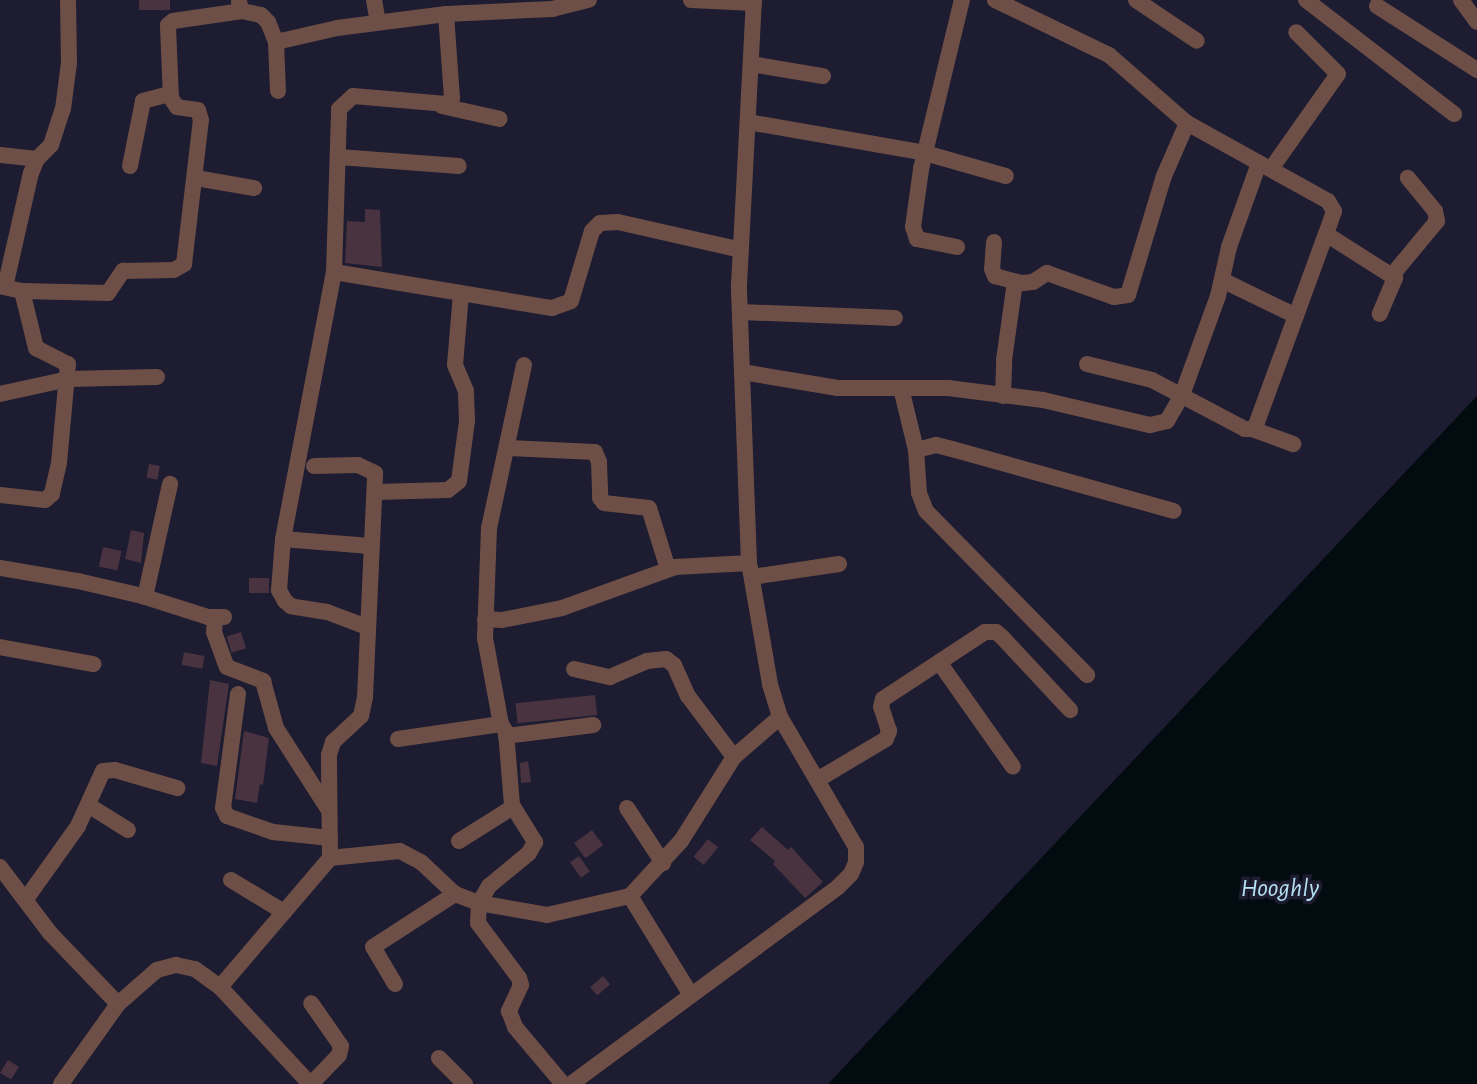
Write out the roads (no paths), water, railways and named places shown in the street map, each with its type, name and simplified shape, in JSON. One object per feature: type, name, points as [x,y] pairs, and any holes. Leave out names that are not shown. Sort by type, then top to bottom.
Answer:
[{"type":"street","points":[[68,0],[69,63],[63,109],[51,145],[37,159],[2,286],[22,291],[108,293],[123,271],[181,268],[187,259],[200,113],[194,108],[177,107],[170,94],[170,22],[240,5],[265,17],[276,42],[278,91]]},
{"type":"street","points":[[374,0],[378,22]]},
{"type":"street","points":[[276,42],[378,22],[446,14],[552,9],[589,0]]},
{"type":"street","points":[[571,1084],[851,874],[856,847],[780,717],[770,684],[750,570],[740,312],[754,2],[691,0]]},
{"type":"street","points":[[957,247],[917,239],[914,234],[925,153],[962,0]]},
{"type":"street","points":[[995,0],[1109,55],[1187,123],[1332,204],[1334,211],[1326,234],[1252,429]]},
{"type":"street","points":[[1136,0],[1197,41]]},
{"type":"street","points":[[1306,0],[1454,114]]},
{"type":"street","points":[[1461,0],[1477,22]]},
{"type":"street","points":[[1377,6],[1477,70]]},
{"type":"street","points":[[442,106],[452,98],[446,14]]},
{"type":"street","points":[[742,372],[838,388],[948,388],[1043,400],[1150,425],[1167,421],[1182,395],[1265,166],[1338,74],[1296,32]]},
{"type":"street","points":[[751,64],[823,76]]},
{"type":"street","points":[[130,166],[143,101],[170,94]]},
{"type":"street","points":[[367,627],[327,612],[291,606],[279,590],[283,539],[334,272],[339,109],[348,97],[442,106],[500,119]]},
{"type":"street","points":[[748,122],[925,153],[1006,176]]},
{"type":"street","points":[[994,242],[992,272],[1015,282],[1033,282],[1044,272],[1114,297],[1128,295],[1164,176],[1187,123]]},
{"type":"street","points":[[0,155],[37,159]]},
{"type":"street","points":[[339,157],[459,166]]},
{"type":"street","points":[[196,178],[254,188]]},
{"type":"street","points":[[1393,274],[1437,221],[1435,211],[1408,178]]},
{"type":"street","points":[[334,272],[552,308],[567,306],[574,296],[592,231],[608,221],[741,250]]},
{"type":"street","points":[[1326,234],[1393,274],[1395,281],[1380,314]]},
{"type":"street","points":[[1222,280],[1296,316]]},
{"type":"street","points":[[1003,396],[1015,282]]},
{"type":"street","points":[[0,495],[45,500],[52,494],[68,379],[64,360],[36,348],[22,291]]},
{"type":"street","points":[[376,492],[448,490],[459,481],[467,421],[466,391],[455,365],[461,294]]},
{"type":"street","points":[[740,312],[895,318]]},
{"type":"street","points":[[1087,364],[1152,380],[1252,429],[1293,444]]},
{"type":"street","points":[[524,365],[489,528],[485,619],[486,654],[503,730],[513,807],[534,846],[501,873],[479,903],[480,930],[519,978],[521,985],[509,1011],[515,1027],[563,1084]]},
{"type":"street","points":[[0,394],[68,379],[157,377]]},
{"type":"street","points":[[901,388],[916,450],[919,493],[926,511],[1087,675]]},
{"type":"street","points":[[916,450],[936,445],[1174,511]]},
{"type":"street","points":[[507,448],[595,452],[599,462],[602,501],[649,508],[668,569]]},
{"type":"street","points":[[220,987],[330,858],[329,755],[333,742],[361,716],[375,473],[367,467],[314,466]]},
{"type":"street","points":[[145,597],[170,484]]},
{"type":"street","points":[[283,539],[370,546]]},
{"type":"street","points":[[485,619],[502,620],[562,608],[668,569],[750,570],[839,564]]},
{"type":"street","points":[[0,568],[145,597],[220,618],[214,632],[227,667],[263,681],[276,728],[329,811]]},
{"type":"street","points":[[817,780],[886,739],[889,731],[881,707],[883,699],[985,632],[996,632],[1070,710]]},
{"type":"street","points":[[0,647],[93,664]]},
{"type":"street","points":[[574,669],[610,677],[647,661],[666,659],[674,665],[688,696],[734,757]]},
{"type":"street","points":[[939,662],[1013,767]]},
{"type":"street","points":[[238,694],[223,808],[227,816],[273,832],[330,838]]},
{"type":"street","points":[[330,858],[400,851],[421,862],[455,894],[479,903],[547,915],[630,896],[681,841],[734,757],[780,717]]},
{"type":"street","points":[[398,739],[593,725]]},
{"type":"street","points":[[26,899],[78,826],[100,777],[108,770],[177,788]]},
{"type":"street","points":[[88,805],[128,830]]},
{"type":"street","points":[[459,841],[513,807]]},
{"type":"street","points":[[627,808],[663,863]]},
{"type":"street","points":[[0,867],[50,933],[118,1004]]},
{"type":"street","points":[[231,880],[284,912]]},
{"type":"street","points":[[395,984],[373,947],[455,894]]},
{"type":"street","points":[[630,896],[691,995]]},
{"type":"street","points":[[61,1084],[118,1004],[157,970],[176,965],[195,969],[220,987],[310,1084],[339,1055],[341,1046],[311,1003]]},
{"type":"street","points":[[439,1058],[465,1084]]},
{"type":"water","name":"Hooghly","points":[[1477,396],[1477,1084],[828,1084]]}]
